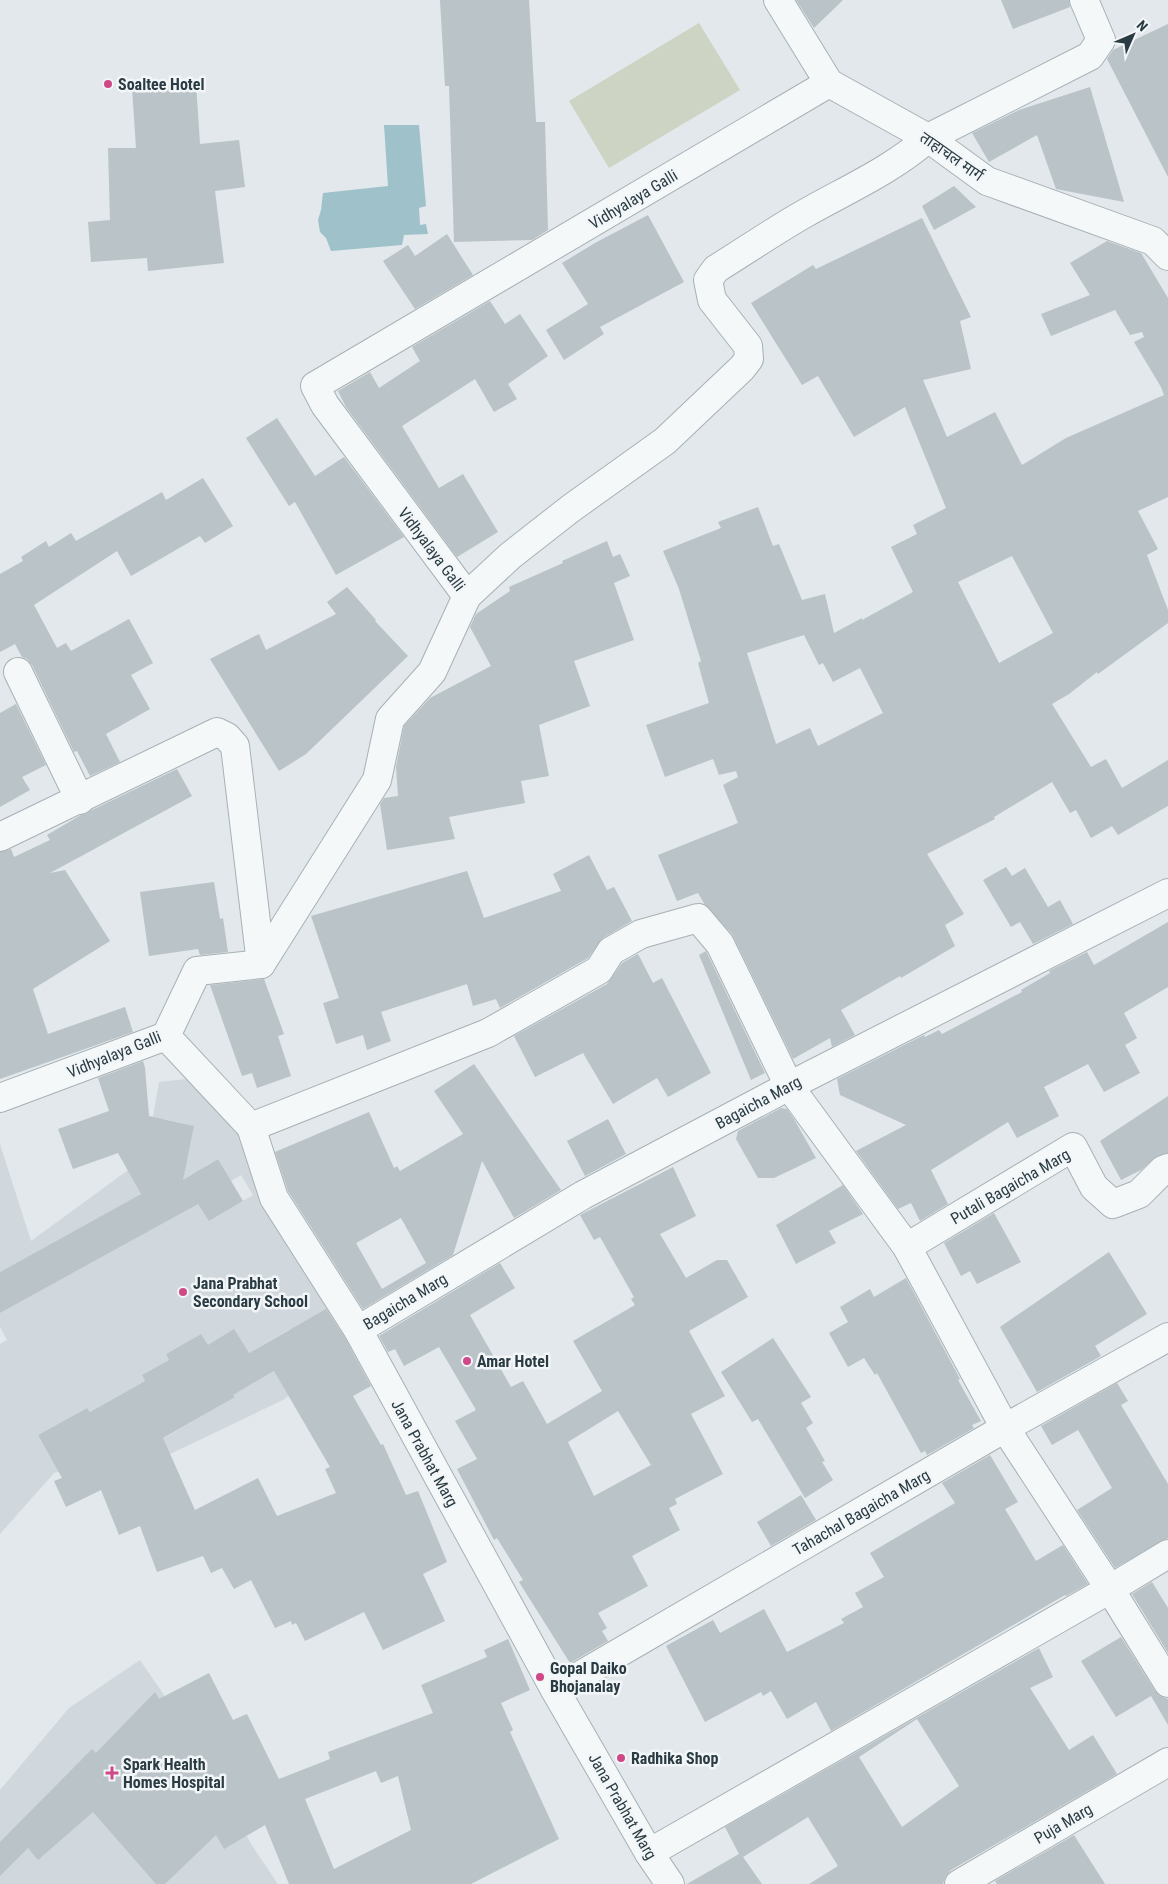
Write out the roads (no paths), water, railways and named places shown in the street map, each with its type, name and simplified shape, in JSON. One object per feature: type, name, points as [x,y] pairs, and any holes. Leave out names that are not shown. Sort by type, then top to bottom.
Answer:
[{"type":"street","name":"ताहाचल मार्ग","points":[[778,0],[830,83],[928,138],[987,181],[1163,243]]},
{"type":"street","points":[[467,596],[510,556],[570,509],[665,441],[742,368],[749,359],[748,346],[712,300],[708,280],[716,269],[802,215],[868,179],[928,138],[1090,56],[1101,40],[1084,0]]},
{"type":"street","name":"Vidhyalaya Galli","points":[[0,1098],[166,1036],[197,971],[261,964],[377,780],[390,719],[432,672],[467,596],[325,405],[315,386],[830,83]]},
{"type":"street","points":[[18,672],[80,800]]},
{"type":"street","points":[[0,837],[80,800],[217,732],[227,737],[235,746],[261,964]]},
{"type":"street","name":"Bagaicha Marg","points":[[358,1330],[583,1195],[789,1086],[1168,893]]},
{"type":"street","points":[[251,1127],[488,1033],[599,970],[612,951],[640,934],[698,918],[720,944],[789,1086],[907,1247],[1006,1428],[1168,1683]]},
{"type":"street","name":"Jana Prabhat Marg","points":[[166,1036],[251,1127],[274,1198],[358,1330],[556,1690],[649,1854],[670,1884]]},
{"type":"street","name":"Putali Bagaicha Marg","points":[[907,1247],[1074,1147],[1094,1187],[1113,1204],[1139,1194],[1163,1170],[1168,1168]]},
{"type":"street","name":"Tahachal Bagaicha Marg","points":[[556,1690],[1006,1428],[1168,1337]]},
{"type":"street","points":[[649,1854],[1168,1554]]},
{"type":"street","name":"Puja Marg","points":[[959,1884],[1168,1762]]},
{"type":"water","points":[[384,125],[419,125],[426,206],[419,208],[420,225],[426,224],[428,234],[404,235],[402,245],[331,251],[326,238],[320,232],[318,220],[323,193],[388,186]]},
{"type":"place","name":"Soaltee Hotel","points":[[108,84]]},
{"type":"place","name":"Jana Prabhat Secondary School","points":[[183,1292]]},
{"type":"place","name":"Amar Hotel","points":[[467,1361]]},
{"type":"place","name":"Gopal Daiko Bhojanalay","points":[[540,1677]]},
{"type":"place","name":"Radhika Shop","points":[[621,1758]]},
{"type":"place","name":"Spark Health Homes Hospital","points":[[112,1773]]}]
